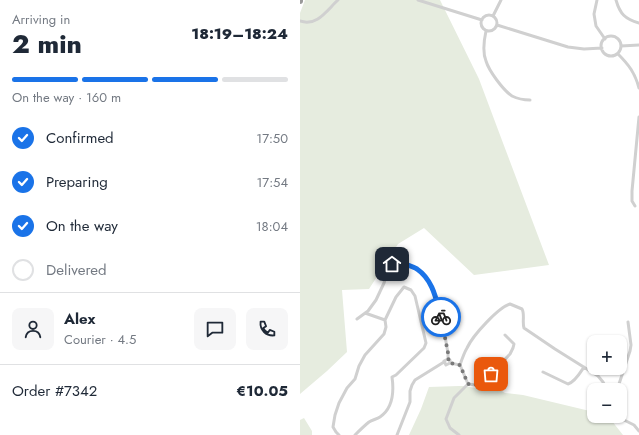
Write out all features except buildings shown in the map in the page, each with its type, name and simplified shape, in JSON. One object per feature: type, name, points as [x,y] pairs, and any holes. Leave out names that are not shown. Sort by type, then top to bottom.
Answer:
[{"type":"street","points":[[302,21],[315,21],[338,0]]},
{"type":"street","points":[[418,0],[482,20]]},
{"type":"street","points":[[493,16],[500,0]]},
{"type":"street","points":[[597,0],[594,14],[596,26],[605,39]]},
{"type":"street","points":[[616,0],[619,9],[627,18],[639,23]]},
{"type":"street","points":[[493,16],[489,15],[483,17],[482,26],[486,30],[490,31],[497,25]]},
{"type":"street","points":[[493,16],[497,25]]},
{"type":"street","points":[[497,25],[568,47],[584,50],[602,48]]},
{"type":"street","points":[[486,30],[483,43],[486,61],[495,79],[512,96],[524,100],[530,100]]},
{"type":"street","points":[[611,36],[618,39],[621,46],[621,50],[618,54],[608,56],[604,53],[602,43],[605,39],[611,36]]},
{"type":"street","points":[[621,46],[639,45]]},
{"type":"street","points":[[618,54],[626,62],[636,77],[639,88]]},
{"type":"street","points":[[635,206],[632,201],[632,191],[639,117]]},
{"type":"street","points":[[357,319],[368,311],[376,300],[384,283],[388,268],[392,264],[399,261],[416,268],[426,277],[434,290],[441,316],[448,359],[450,360],[450,363]]},
{"type":"street","points":[[339,435],[333,427],[339,403],[347,388],[355,379],[359,366],[365,355],[384,334],[386,328],[385,320],[396,296],[404,287],[411,290],[415,296],[426,343],[424,348],[396,375],[392,377],[392,397],[388,409],[355,435]]},
{"type":"street","points":[[468,384],[460,365],[467,347],[488,322],[505,306],[510,304],[522,309],[524,328],[555,350],[598,376],[604,383]]},
{"type":"street","points":[[365,313],[385,320]]},
{"type":"street","points":[[620,383],[631,345],[628,322]]},
{"type":"street","points":[[468,384],[481,384],[510,354],[514,344],[505,335]]},
{"type":"street","points":[[397,435],[410,402],[410,391],[415,380],[448,359]]},
{"type":"street","points":[[444,362],[446,364],[450,363],[460,365]]},
{"type":"street","points":[[543,372],[571,384],[584,367]]},
{"type":"street","points":[[459,435],[450,428],[446,419],[454,398],[468,384]]},
{"type":"street","points":[[627,422],[634,425],[639,431]]},
{"type":"shaded area","points":[[305,0],[440,0],[479,79],[549,265],[474,275],[424,228],[398,244],[369,289],[342,290],[347,352],[300,394],[300,13]]},
{"type":"shaded area","points":[[490,384],[505,393],[523,395],[587,410],[587,423],[614,423],[623,435],[409,435],[429,387],[459,386],[478,388]]},
{"type":"shaded area","points":[[304,418],[312,431],[312,435],[300,435],[300,420]]},
{"type":"way so far","points":[[441,317],[448,359],[450,360],[450,363],[460,365],[468,384],[481,384],[491,374]]},
{"type":"route","points":[[392,264],[399,261],[416,268],[426,277],[434,290],[441,317]]}]
